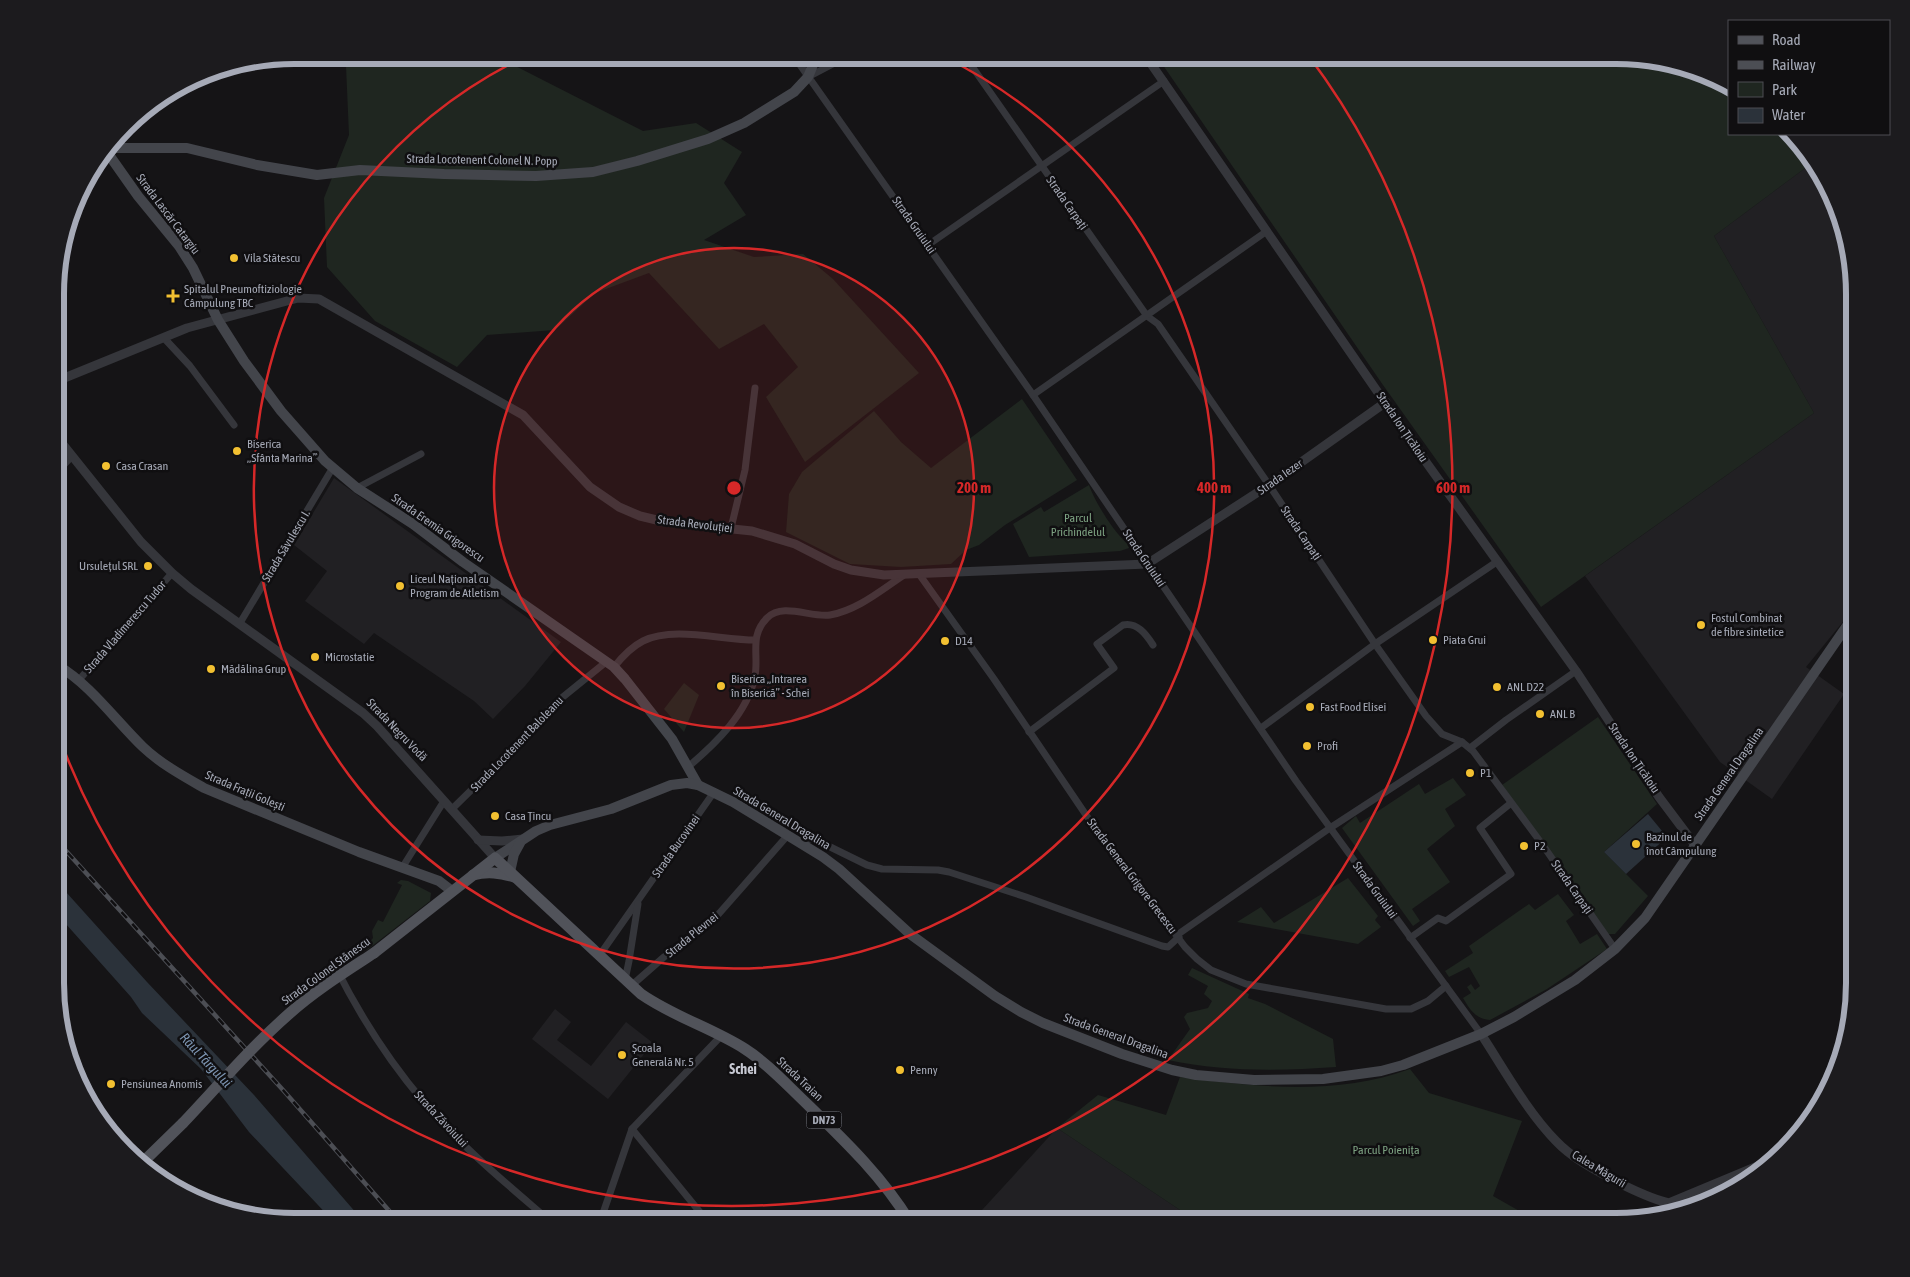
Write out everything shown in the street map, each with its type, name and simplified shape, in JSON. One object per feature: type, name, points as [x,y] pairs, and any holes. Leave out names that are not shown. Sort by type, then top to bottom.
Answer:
[{"type":"main road","name":"Strada Locotenent Colonel N. Popp","points":[[115,149],[187,148],[257,165],[317,175],[360,170],[536,176],[594,172],[708,139],[744,123],[794,92],[808,77],[813,64]]},
{"type":"main road","name":"Strada Lascăr Catargiu","points":[[113,152],[138,196],[179,246],[193,268],[218,320]]},
{"type":"main road","name":"Strada Eremia Grigorescu","points":[[218,320],[244,361],[281,411],[332,469],[610,664],[626,679],[672,739],[698,785]]},
{"type":"main road","name":"Strada General Dragalina","points":[[495,858],[523,839],[550,825],[611,809],[665,787],[678,784],[698,785],[714,792],[788,835],[839,869],[917,940],[996,996],[1043,1023],[1114,1051],[1172,1070],[1196,1075],[1254,1080],[1314,1079],[1359,1075],[1403,1065],[1481,1034],[1560,990],[1615,949],[1646,918],[1846,626]]},
{"type":"main road","name":"Strada Frații Golești","points":[[64,670],[78,681],[144,748],[183,776],[204,788],[358,852],[439,881],[452,891]]},
{"type":"main road","points":[[472,875],[483,872],[512,874],[514,854],[523,839]]},
{"type":"main road","name":"Strada Negru Vodă","points":[[495,858],[628,983],[666,1009],[721,1036]]},
{"type":"main road","name":"Strada Colonel Stănescu","points":[[145,1158],[183,1123],[263,1038],[291,1012],[331,981],[374,953],[495,858]]},
{"type":"main road","name":"Strada Traian","points":[[721,1036],[755,1056],[839,1135],[891,1193],[904,1213]]},
{"type":"street","name":"Strada Gruiului","points":[[799,64],[1033,395],[1147,564],[1330,828],[1481,1034]]},
{"type":"street","points":[[808,77],[833,64]]},
{"type":"street","name":"Strada Carpați","points":[[970,64],[1147,316],[1158,324],[1426,716],[1442,734],[1462,742],[1470,748],[1615,949]]},
{"type":"street","name":"Strada Ion Țicăloiu","points":[[1152,64],[1426,462],[1576,671],[1659,797],[1695,846]]},
{"type":"street","points":[[928,245],[1164,81]]},
{"type":"street","points":[[1033,395],[1267,231]]},
{"type":"street","name":"Strada Revoluției","points":[[64,378],[188,328],[298,298],[319,299],[523,415],[590,487],[619,507],[640,516],[664,522],[752,531],[795,544],[834,564],[851,570],[884,575],[1147,564]]},
{"type":"street","points":[[164,338],[190,366],[234,425]]},
{"type":"street","points":[[731,528],[745,470],[755,388]]},
{"type":"street","name":"Strada Iezer","points":[[1147,564],[1269,485],[1386,402]]},
{"type":"street","name":"Strada Negru Vodă","points":[[64,446],[141,542],[172,573],[191,589],[363,713],[377,726],[495,858]]},
{"type":"street","points":[[357,488],[421,454]]},
{"type":"street","points":[[64,464],[71,456]]},
{"type":"street","name":"Strada Săvulescu I.","points":[[240,623],[332,469]]},
{"type":"street","points":[[1261,728],[1375,644],[1498,561]]},
{"type":"street","name":"Strada Vladimerescu Tudor","points":[[78,681],[172,573]]},
{"type":"street","points":[[688,767],[728,728],[746,700],[755,676],[755,640],[768,617],[780,611],[829,615],[863,603],[904,574]]},
{"type":"street","name":"Strada General Grigore Grecescu","points":[[919,574],[1086,815],[1196,960],[1211,970],[1246,984],[1386,1009],[1411,1009],[1428,1001],[1446,986]]},
{"type":"street","points":[[1029,732],[1114,668],[1097,644],[1122,625],[1128,624],[1143,630],[1153,645]]},
{"type":"street","name":"Strada Locotenent Baloleanu","points":[[452,810],[507,755],[553,705],[643,642],[656,636],[672,634],[731,640],[755,640]]},
{"type":"street","points":[[1470,748],[1576,671]]},
{"type":"street","points":[[798,841],[814,839],[867,865],[882,869],[948,872],[1026,897],[1168,947],[1178,936],[1330,828],[1462,742]]},
{"type":"street","name":"Strada Bucovinei","points":[[599,956],[714,792]]},
{"type":"street","points":[[402,868],[444,801]]},
{"type":"street","points":[[1410,938],[1438,918],[1446,921],[1511,874],[1480,828],[1511,803]]},
{"type":"street","name":"Strada Plevnei","points":[[628,983],[716,917],[751,880],[788,835]]},
{"type":"street","points":[[478,840],[502,841],[523,839]]},
{"type":"street","name":"Strada Bucovinei","points":[[628,983],[629,961],[638,901]]},
{"type":"street","name":"Strada Zăvoiului","points":[[335,966],[352,998],[388,1055],[423,1101],[499,1176],[540,1213]]},
{"type":"street","name":"Calea Măgurii","points":[[1481,1034],[1524,1100],[1556,1141],[1589,1166],[1634,1190],[1656,1200],[1669,1203],[1754,1168]]},
{"type":"street","points":[[603,1213],[632,1129],[721,1036]]},
{"type":"street","points":[[632,1129],[701,1213]]},
{"type":"shaded area","name":"Fostul Combinat de fibre sintetice","points":[[1808,166],[1823,192],[1834,220],[1842,249],[1846,279],[1846,618],[1806,667],[1844,694],[1772,799],[1720,762],[1585,576],[1814,413],[1714,236]]},
{"type":"shaded area","name":"Liceul Național cu Program de Atletism","points":[[334,478],[561,642],[525,686],[493,719],[474,701],[374,633],[364,644],[305,601],[327,571],[294,545]]},
{"type":"shaded area","name":"Școala Generală Nr. 5","points":[[555,1009],[571,1022],[557,1040],[591,1066],[626,1022],[653,1043],[608,1099],[532,1039]]},
{"type":"shaded area","points":[[1057,1128],[1184,1213],[979,1213]]},
{"type":"green space","points":[[348,64],[512,64],[643,131],[696,123],[742,152],[724,183],[746,215],[704,240],[754,257],[803,254],[833,279],[919,373],[805,462],[766,397],[798,367],[764,324],[719,349],[649,273],[595,293],[555,330],[487,335],[457,367],[375,321],[327,267],[324,198],[349,135],[346,66]]},
{"type":"green space","points":[[1162,64],[1631,64],[1661,68],[1704,81],[1728,93],[1728,135],[1783,135],[1808,166],[1714,236],[1814,413],[1541,607],[1383,385]]},
{"type":"green space","points":[[1022,399],[1077,480],[1005,525],[979,545],[966,550],[951,564],[901,567],[850,564],[786,532],[789,494],[802,472],[874,411],[901,442],[931,468]]},
{"type":"green space","name":"Parcul Prichindelul","points":[[1089,485],[1106,517],[1117,533],[1128,544],[1129,548],[1120,551],[1029,557],[1013,524],[1041,507],[1044,512]]},
{"type":"green space","points":[[684,683],[699,695],[684,732],[664,709]]},
{"type":"green space","points":[[1598,717],[1657,804],[1604,852],[1648,896],[1615,934],[1608,934],[1502,785]]},
{"type":"green space","points":[[1453,778],[1466,795],[1445,809],[1455,826],[1427,849],[1450,882],[1412,909],[1420,921],[1413,926],[1342,828],[1356,816],[1360,823],[1419,784],[1425,794]]},
{"type":"green space","points":[[1348,878],[1378,916],[1375,920],[1381,927],[1358,944],[1237,922],[1261,907],[1274,923]]},
{"type":"green space","points":[[401,880],[408,881],[431,893],[430,901],[367,950],[365,948],[373,938],[372,931],[378,920],[383,922],[402,885],[397,883]]},
{"type":"green space","points":[[1558,894],[1574,915],[1566,921],[1580,944],[1597,934],[1607,949],[1547,989],[1490,1020],[1477,1016],[1463,998],[1471,993],[1467,987],[1471,984],[1475,990],[1480,986],[1469,967],[1449,977],[1445,971],[1473,953],[1469,946],[1529,904],[1535,910]]},
{"type":"green space","points":[[1192,968],[1249,994],[1248,998],[1265,1004],[1333,1039],[1336,1067],[1252,1070],[1210,1067],[1168,1060],[1190,1029],[1184,1017],[1187,1013],[1208,1008],[1212,1001],[1204,994],[1208,986],[1188,975]]},
{"type":"green space","name":"Parcul Poieniţa","points":[[1410,1069],[1429,1093],[1522,1121],[1493,1196],[1523,1213],[1282,1213],[1279,1211],[1276,1213],[1184,1213],[1057,1128],[1098,1095],[1166,1115],[1180,1077],[1238,1084],[1296,1087],[1354,1083],[1382,1078]]},
{"type":"water","name":"Bazinul de înot Câmpulung","points":[[1648,814],[1667,837],[1626,874],[1604,852]]},
{"type":"water","name":"Râul Târgului","points":[[64,890],[147,982],[254,1095],[356,1213],[326,1213],[249,1132],[201,1069],[142,1013],[131,997],[64,922]]},
{"type":"railway","points":[[64,849],[283,1090],[391,1213]]},
{"type":"place","name":"Vila Stătescu","points":[[234,258]]},
{"type":"place","name":"Spitalul Pneumoftiziologie Câmpulung TBC","points":[[173,296]]},
{"type":"place","name":"Biserica „Sfânta Marina”","points":[[237,451]]},
{"type":"place","name":"Casa Crasan","points":[[106,466]]},
{"type":"place","name":"Ursulețul SRL","points":[[148,566]]},
{"type":"place","name":"Liceul Național cu Program de Atletism","points":[[400,586]]},
{"type":"place","name":"Fostul Combinat de fibre sintetice","points":[[1701,625]]},
{"type":"place","name":"Piata Grui","points":[[1433,640]]},
{"type":"place","name":"D14","points":[[945,641]]},
{"type":"place","name":"Microstatie","points":[[315,657]]},
{"type":"place","name":"Mădălina Grup","points":[[211,669]]},
{"type":"place","name":"Biserica „Intrarea în Biserică” - Schei","points":[[721,686]]},
{"type":"place","name":"ANL D22","points":[[1497,687]]},
{"type":"place","name":"Fast Food Elisei","points":[[1310,707]]},
{"type":"place","name":"ANL B","points":[[1540,714]]},
{"type":"place","name":"Profi","points":[[1307,746]]},
{"type":"place","name":"P1","points":[[1470,773]]},
{"type":"place","name":"Casa Țincu","points":[[495,816]]},
{"type":"place","name":"Bazinul de înot Câmpulung","points":[[1636,844]]},
{"type":"place","name":"P2","points":[[1524,846]]},
{"type":"place","name":"Școala Generală Nr. 5","points":[[622,1055]]},
{"type":"place","name":"Penny","points":[[900,1070]]},
{"type":"place","name":"Pensiunea Anomis","points":[[111,1084]]},
{"type":"district","name":"Schei","points":[[743,1069]]}]
